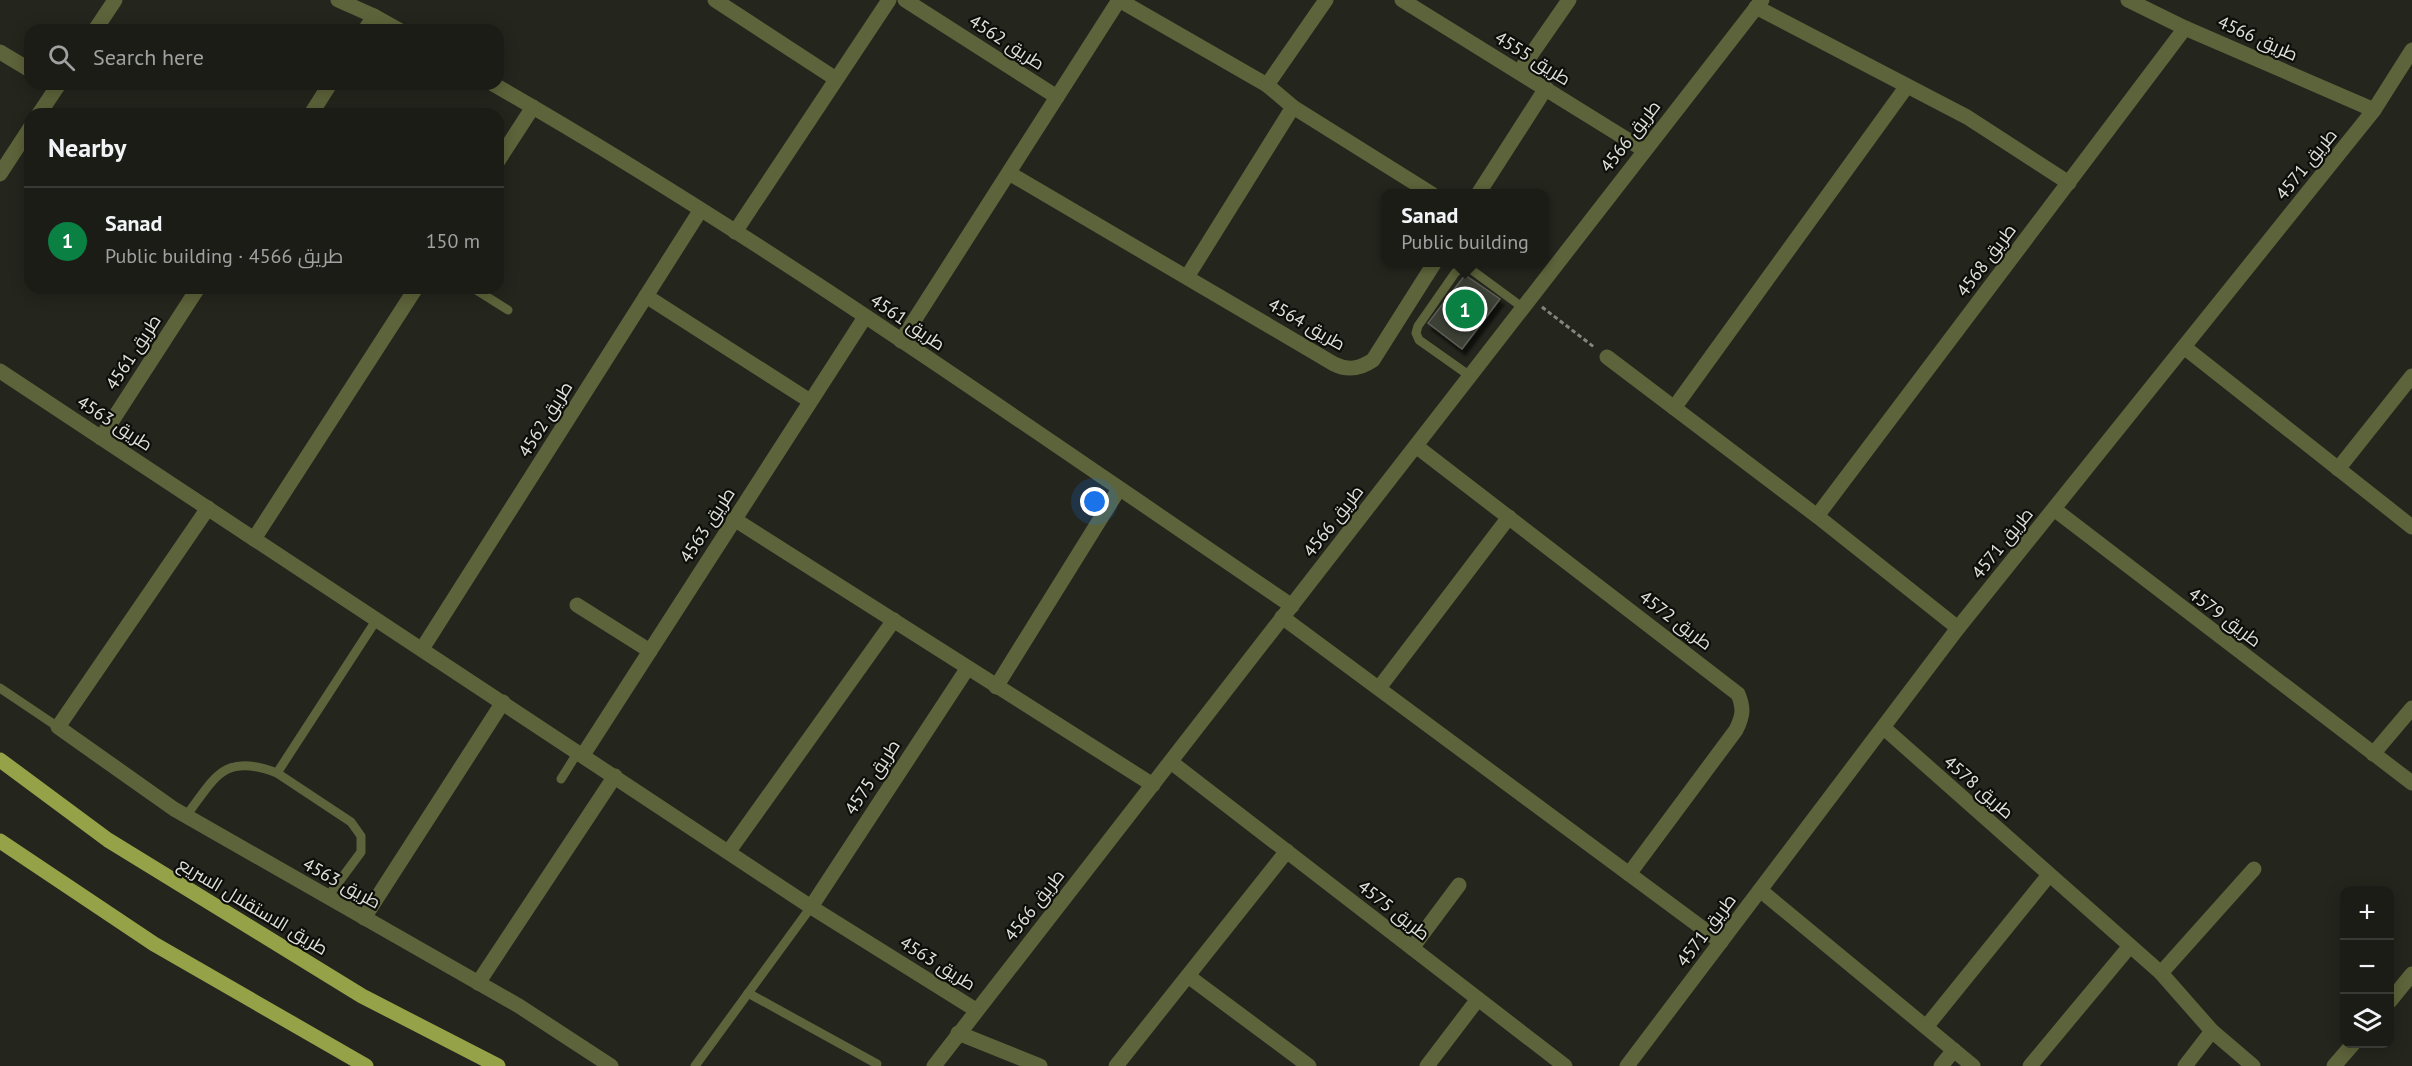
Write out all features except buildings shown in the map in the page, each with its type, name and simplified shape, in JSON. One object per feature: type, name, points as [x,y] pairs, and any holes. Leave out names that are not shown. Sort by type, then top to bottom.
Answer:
[{"type":"main road","name":"طريق الاستقلال السريع","points":[[0,760],[108,840],[362,996],[498,1066]]},
{"type":"main road","points":[[0,841],[154,944],[366,1066]]},
{"type":"street","points":[[99,24],[115,0]]},
{"type":"street","points":[[338,0],[388,24]]},
{"type":"street","points":[[715,0],[836,79]]},
{"type":"street","points":[[735,232],[889,0]]},
{"type":"street","name":"طريق 4562","points":[[905,0],[1057,97]]},
{"type":"street","points":[[901,341],[1119,0],[1267,85],[1293,107],[1424,189]]},
{"type":"street","points":[[1267,85],[1326,0]]},
{"type":"street","name":"طريق 4555","points":[[1402,0],[1644,150]]},
{"type":"street","points":[[1519,72],[1569,0]]},
{"type":"street","name":"طريق 4566","points":[[2128,0],[2186,28],[2374,110]]},
{"type":"street","points":[[1759,4],[1967,117],[2069,183]]},
{"type":"street","name":"طريق 4566","points":[[1549,264],[1644,150],[1759,4]]},
{"type":"street","points":[[369,24],[374,16]]},
{"type":"street","name":"طريق 4568","points":[[1818,516],[2186,28]]},
{"type":"street","name":"طريق 4571","points":[[1627,1066],[1958,628],[2374,110],[2412,50]]},
{"type":"street","points":[[0,52],[24,66]]},
{"type":"street","points":[[1674,408],[1907,86]]},
{"type":"street","points":[[1482,189],[1546,88]]},
{"type":"street","points":[[43,108],[54,90]]},
{"type":"street","points":[[314,108],[326,90]]},
{"type":"street","name":"طريق 4561","points":[[503,90],[700,210],[865,317],[1119,489],[1287,612]]},
{"type":"street","points":[[504,152],[533,107]]},
{"type":"street","points":[[1187,277],[1293,107]]},
{"type":"street","points":[[0,174],[24,137]]},
{"type":"street","name":"طريق 4564","points":[[1009,173],[1334,364],[1354,369],[1373,360],[1431,267]]},
{"type":"street","name":"طريق 4562","points":[[422,649],[700,210]]},
{"type":"street","name":"طريق 4566","points":[[934,1066],[1470,376],[1526,302],[1546,267]]},
{"type":"street","name":"طريق 4561","points":[[101,438],[194,294]]},
{"type":"street","points":[[255,539],[412,294]]},
{"type":"street","points":[[646,296],[810,401]]},
{"type":"street","name":"طريق 4563","points":[[581,753],[650,651],[865,317]]},
{"type":"street","points":[[2184,347],[2412,527]]},
{"type":"street","points":[[1607,357],[1818,516],[1958,628]]},
{"type":"street","name":"طريق 4563","points":[[0,371],[811,907],[976,1010]]},
{"type":"street","points":[[2338,469],[2412,376]]},
{"type":"street","name":"طريق 4572","points":[[1416,446],[1738,694],[1743,706],[1742,718],[1736,730],[1629,874]]},
{"type":"street","points":[[996,687],[1119,489]]},
{"type":"street","points":[[58,727],[208,508]]},
{"type":"street","name":"طريق 4579","points":[[2054,509],[2412,783]]},
{"type":"street","points":[[1379,688],[1509,517]]},
{"type":"street","points":[[734,519],[1153,785]]},
{"type":"street","points":[[577,605],[650,651]]},
{"type":"street","points":[[1287,612],[1379,688],[1721,942]]},
{"type":"street","points":[[729,851],[894,620]]},
{"type":"street","name":"طريق 4575","points":[[811,907],[967,669]]},
{"type":"street","points":[[364,918],[503,702]]},
{"type":"street","points":[[2373,754],[2412,708]]},
{"type":"street","name":"طريق 4563","points":[[58,727],[186,816],[519,1006],[611,1066]]},
{"type":"street","name":"طريق 4578","points":[[1884,728],[2161,973],[2212,1031],[2253,1066]]},
{"type":"street","name":"طريق 4575","points":[[1171,762],[1565,1066]]},
{"type":"street","points":[[478,983],[615,776]]},
{"type":"street","points":[[1116,1066],[1287,851]]},
{"type":"street","points":[[2161,973],[2254,869]]},
{"type":"street","points":[[1926,1027],[2049,874]]},
{"type":"street","points":[[1412,948],[1459,885]]},
{"type":"street","points":[[1760,890],[1973,1066]]},
{"type":"street","points":[[2030,1066],[2130,946]]},
{"type":"street","points":[[2394,996],[2412,974]]},
{"type":"street","points":[[1188,975],[1309,1066]]},
{"type":"street","points":[[1427,1066],[1478,999]]},
{"type":"street","points":[[2185,1066],[2212,1031]]},
{"type":"street","points":[[958,1034],[1040,1066]]},
{"type":"street","points":[[2334,1066],[2350,1048]]},
{"type":"street","points":[[1941,1066],[1954,1050]]},
{"type":"lane","points":[[1470,376],[1419,340],[1416,333],[1418,326],[1455,273],[1461,268],[1469,268],[1526,302]]},
{"type":"lane","points":[[483,294],[508,310]]},
{"type":"lane","points":[[277,773],[377,619]]},
{"type":"lane","name":"طريق 4563","points":[[0,688],[58,727]]},
{"type":"lane","points":[[561,779],[581,753]]},
{"type":"lane","points":[[186,816],[220,772],[240,764],[277,773],[351,822],[361,836],[362,852],[327,898]]},
{"type":"lane","points":[[695,1066],[811,907]]},
{"type":"lane","points":[[748,993],[877,1064]]},
{"type":"path","points":[[1526,302],[1607,357]]},
{"type":"place","name":"Sanad","points":[[1465,309]]}]
